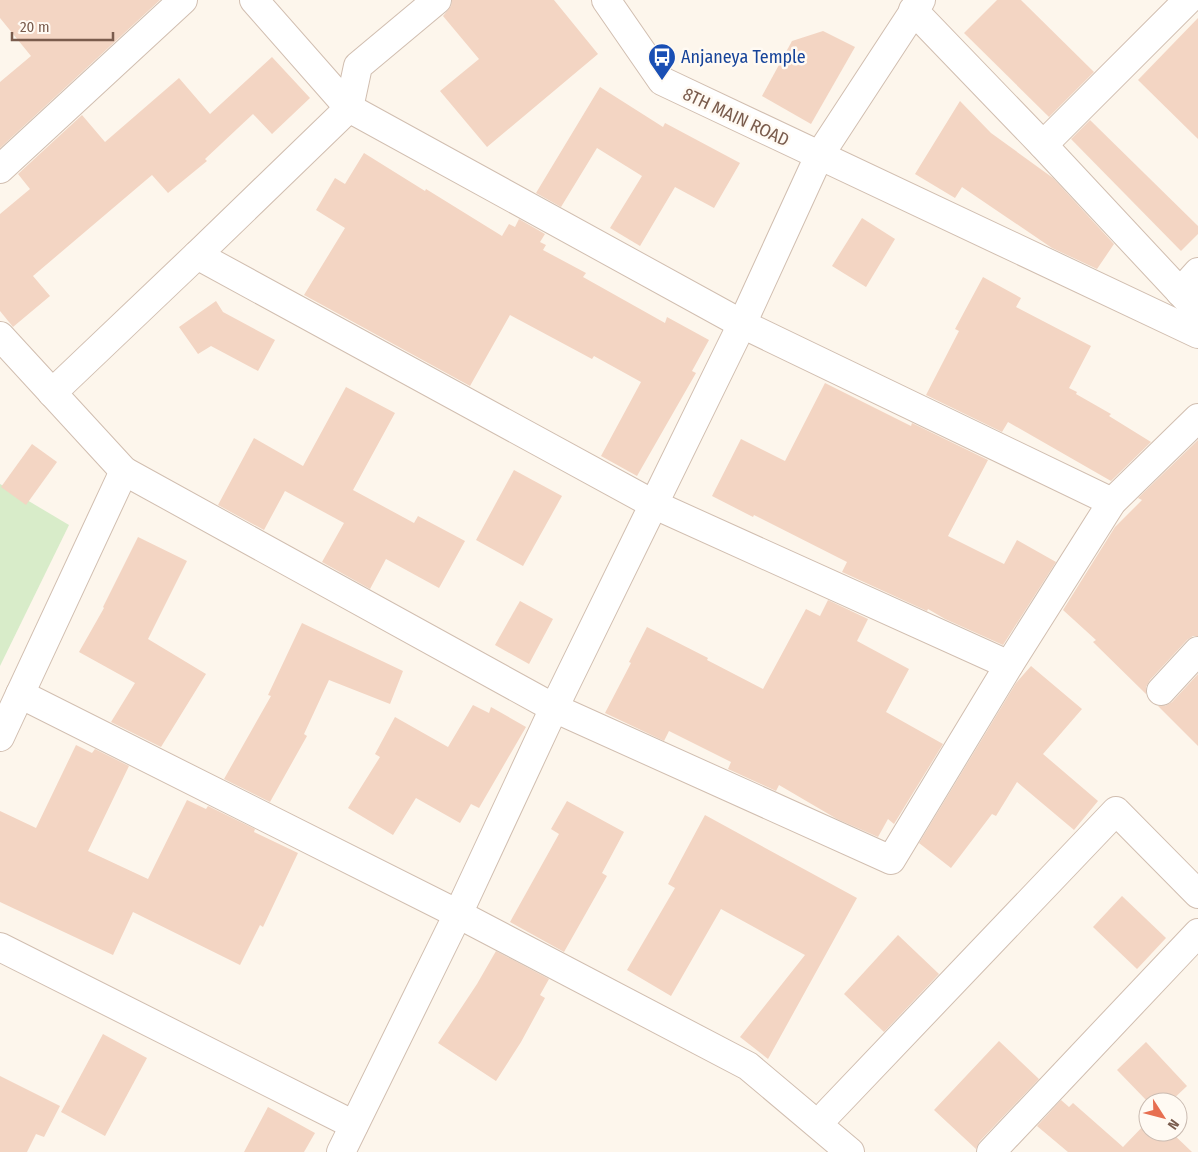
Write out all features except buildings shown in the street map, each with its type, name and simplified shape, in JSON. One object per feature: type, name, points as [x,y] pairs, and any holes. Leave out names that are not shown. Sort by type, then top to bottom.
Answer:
[{"type":"street","points":[[0,169],[183,0]]},
{"type":"street","points":[[254,0],[349,108],[742,324],[1112,502]]},
{"type":"street","points":[[52,393],[349,108],[358,66],[437,0]]},
{"type":"street","name":"8TH MAIN ROAD","points":[[606,0],[662,81],[1198,334]]},
{"type":"street","points":[[1043,145],[1188,0]]},
{"type":"street","points":[[341,1152],[458,914],[554,708],[742,324],[819,156],[917,5],[1043,145],[1189,301],[1198,272]]},
{"type":"street","points":[[197,255],[655,505],[1008,665]]},
{"type":"street","points":[[0,336],[124,471],[554,708],[891,860],[1008,665],[1112,502],[1198,418]]},
{"type":"street","points":[[0,737],[124,471]]},
{"type":"street","points":[[1161,690],[1198,651]]},
{"type":"street","points":[[20,694],[458,914],[748,1066],[850,1152]]},
{"type":"street","points":[[828,1113],[1116,811],[1198,894]]},
{"type":"street","points":[[991,1152],[1198,933]]},
{"type":"street","points":[[0,947],[354,1125]]},
{"type":"green space","points":[[0,484],[69,525],[0,666]]},
{"type":"place","name":"Anjaneya Temple","points":[[662,81]]}]
